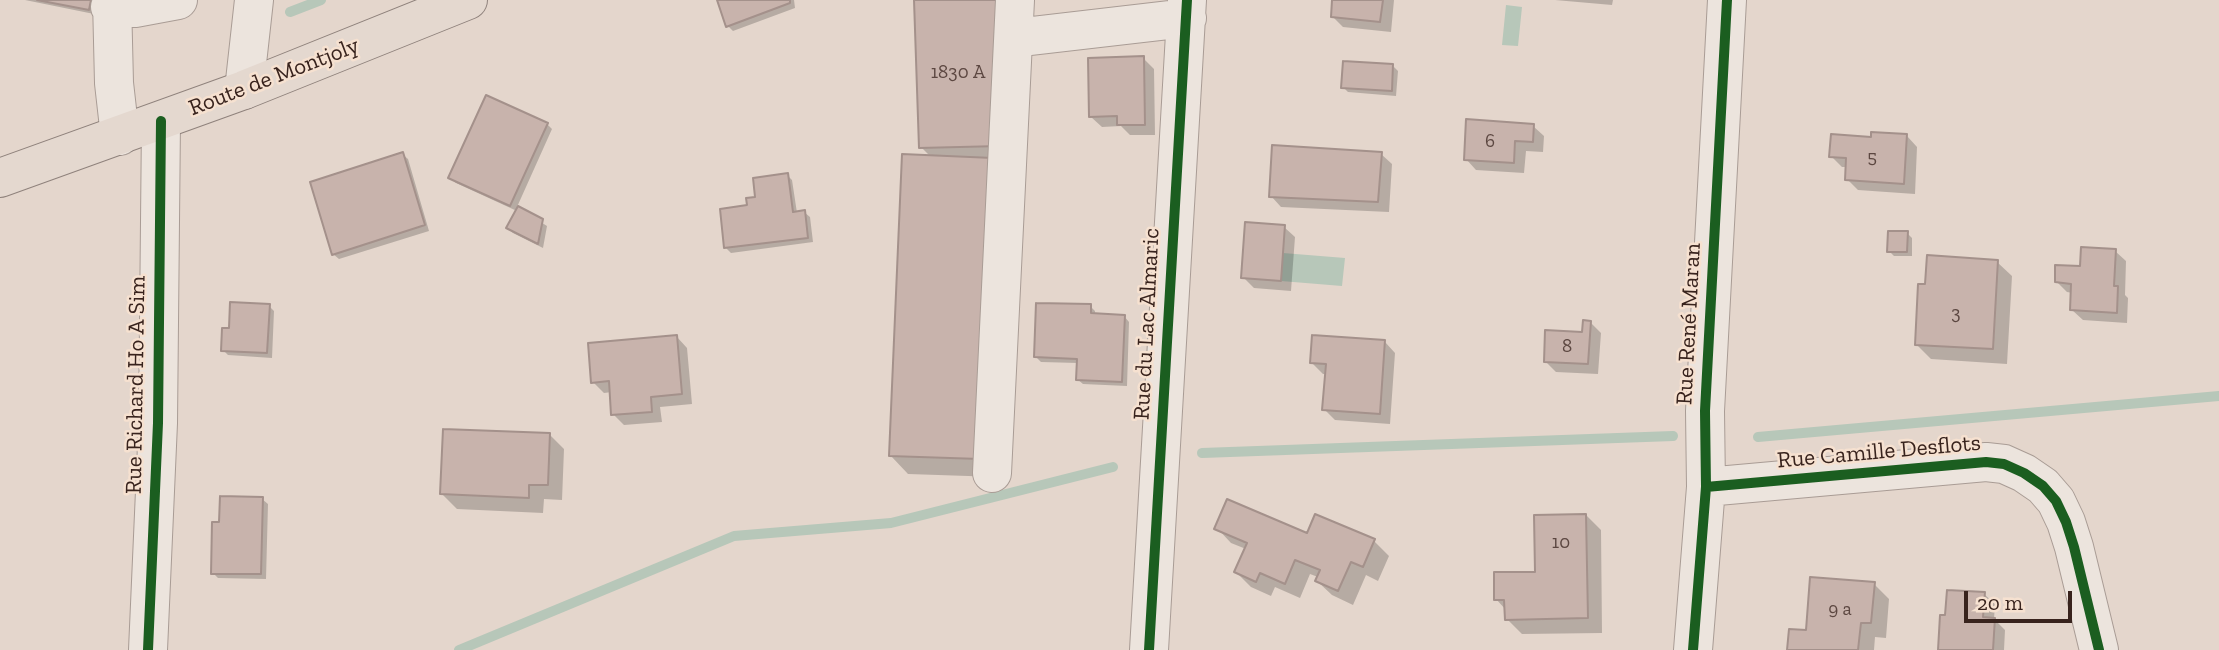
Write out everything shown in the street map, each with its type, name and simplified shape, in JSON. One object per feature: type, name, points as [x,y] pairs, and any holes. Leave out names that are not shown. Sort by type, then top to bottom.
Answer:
[{"type":"main road","name":"Route de Montjoly","points":[[0,178],[244,90],[468,0]]},
{"type":"street","points":[[120,136],[111,3],[135,8],[178,0]]},
{"type":"street","points":[[244,90],[254,0]]},
{"type":"street","points":[[992,473],[1015,0]]},
{"type":"street","name":"Rue René Maran","points":[[1693,650],[1706,487],[1705,411],[1727,0]]},
{"type":"street","points":[[1014,38],[1187,9]]},
{"type":"street","name":"Rue du Lac Almaric","points":[[1149,650],[1187,9]]},
{"type":"street","name":"Rue Richard Ho A Sim","points":[[148,650],[158,424],[161,121]]},
{"type":"street","name":"Rue Camille Desflots","points":[[1706,487],[1986,462],[2004,464],[2043,486],[2061,511],[2074,547],[2099,650]]},
{"type":"shaded area","points":[[1506,5],[1522,7],[1518,46],[1502,45]]},
{"type":"shaded area","points":[[1283,253],[1345,258],[1342,286],[1281,281]]},
{"type":"building","points":[[37,0],[91,0],[89,10]]},
{"type":"building","points":[[717,0],[790,0],[790,3],[726,27]]},
{"type":"building","points":[[914,0],[996,0],[1001,146],[919,148]]},
{"type":"building","points":[[1332,0],[1383,0],[1380,22],[1331,17]]},
{"type":"building","points":[[1144,56],[1145,125],[1117,125],[1117,116],[1089,117],[1088,58]]},
{"type":"building","points":[[1343,61],[1393,64],[1392,91],[1341,88]]},
{"type":"building","points":[[486,95],[548,123],[510,206],[448,178]]},
{"type":"building","points":[[1466,119],[1534,124],[1533,142],[1515,141],[1514,163],[1464,160]]},
{"type":"building","points":[[1871,132],[1907,134],[1904,184],[1845,180],[1846,158],[1829,157],[1831,134],[1871,137]]},
{"type":"building","points":[[1272,145],[1382,152],[1378,202],[1269,197]]},
{"type":"building","points":[[403,152],[425,225],[332,255],[310,182]]},
{"type":"building","points":[[902,154],[993,158],[980,459],[889,456]]},
{"type":"building","points":[[788,173],[793,212],[805,210],[808,238],[724,248],[720,209],[747,205],[746,198],[755,197],[753,178]]},
{"type":"building","points":[[518,206],[543,219],[538,244],[506,228]]},
{"type":"building","points":[[1245,222],[1285,225],[1281,281],[1241,278]]},
{"type":"building","points":[[1888,231],[1908,231],[1907,252],[1887,252]]},
{"type":"building","points":[[2081,247],[2116,249],[2114,286],[2118,286],[2117,313],[2070,310],[2071,284],[2055,282],[2055,265],[2080,266]]},
{"type":"building","points":[[1927,255],[1998,260],[1993,349],[1915,345],[1918,284],[1925,284]]},
{"type":"building","points":[[230,302],[270,304],[267,353],[221,351],[222,328],[229,328]]},
{"type":"building","points":[[1036,303],[1091,304],[1091,313],[1125,315],[1122,382],[1076,380],[1077,359],[1034,357]]},
{"type":"building","points":[[1583,320],[1591,321],[1588,364],[1544,362],[1545,330],[1582,332]]},
{"type":"building","points":[[677,335],[682,394],[651,397],[652,412],[611,415],[609,381],[591,383],[588,343]]},
{"type":"building","points":[[1312,335],[1385,340],[1380,414],[1322,410],[1326,364],[1310,363]]},
{"type":"building","points":[[443,429],[550,433],[548,485],[529,485],[529,498],[440,494]]},
{"type":"building","points":[[220,496],[263,497],[261,574],[211,574],[212,522],[219,522]]},
{"type":"building","points":[[1227,499],[1307,533],[1315,514],[1375,539],[1363,567],[1351,562],[1338,591],[1315,581],[1320,570],[1295,560],[1285,584],[1260,573],[1256,582],[1234,572],[1247,543],[1214,529]]},
{"type":"building","points":[[1586,514],[1588,618],[1505,620],[1504,600],[1494,600],[1494,572],[1535,572],[1534,515]]},
{"type":"building","points":[[1810,577],[1875,582],[1871,623],[1861,623],[1858,650],[1787,650],[1789,629],[1806,630]]},
{"type":"building","points":[[1947,590],[1985,592],[1983,617],[1995,618],[1993,650],[1938,650],[1940,615],[1945,615]]},
{"type":"waterway","points":[[290,12],[321,0]]},
{"type":"waterway","points":[[1758,437],[2219,396]]},
{"type":"waterway","points":[[1202,453],[1673,436]]},
{"type":"waterway","points":[[459,650],[734,536],[891,523],[1113,467]]},
{"type":"cycle path","points":[[1149,650],[1187,0]]},
{"type":"cycle path","points":[[1693,650],[1706,487],[1705,411],[1727,0]]},
{"type":"cycle path","points":[[148,650],[158,423],[161,121]]},
{"type":"cycle path","points":[[1706,487],[1986,462],[2004,464],[2043,486],[2056,501],[2074,547],[2099,650]]}]
